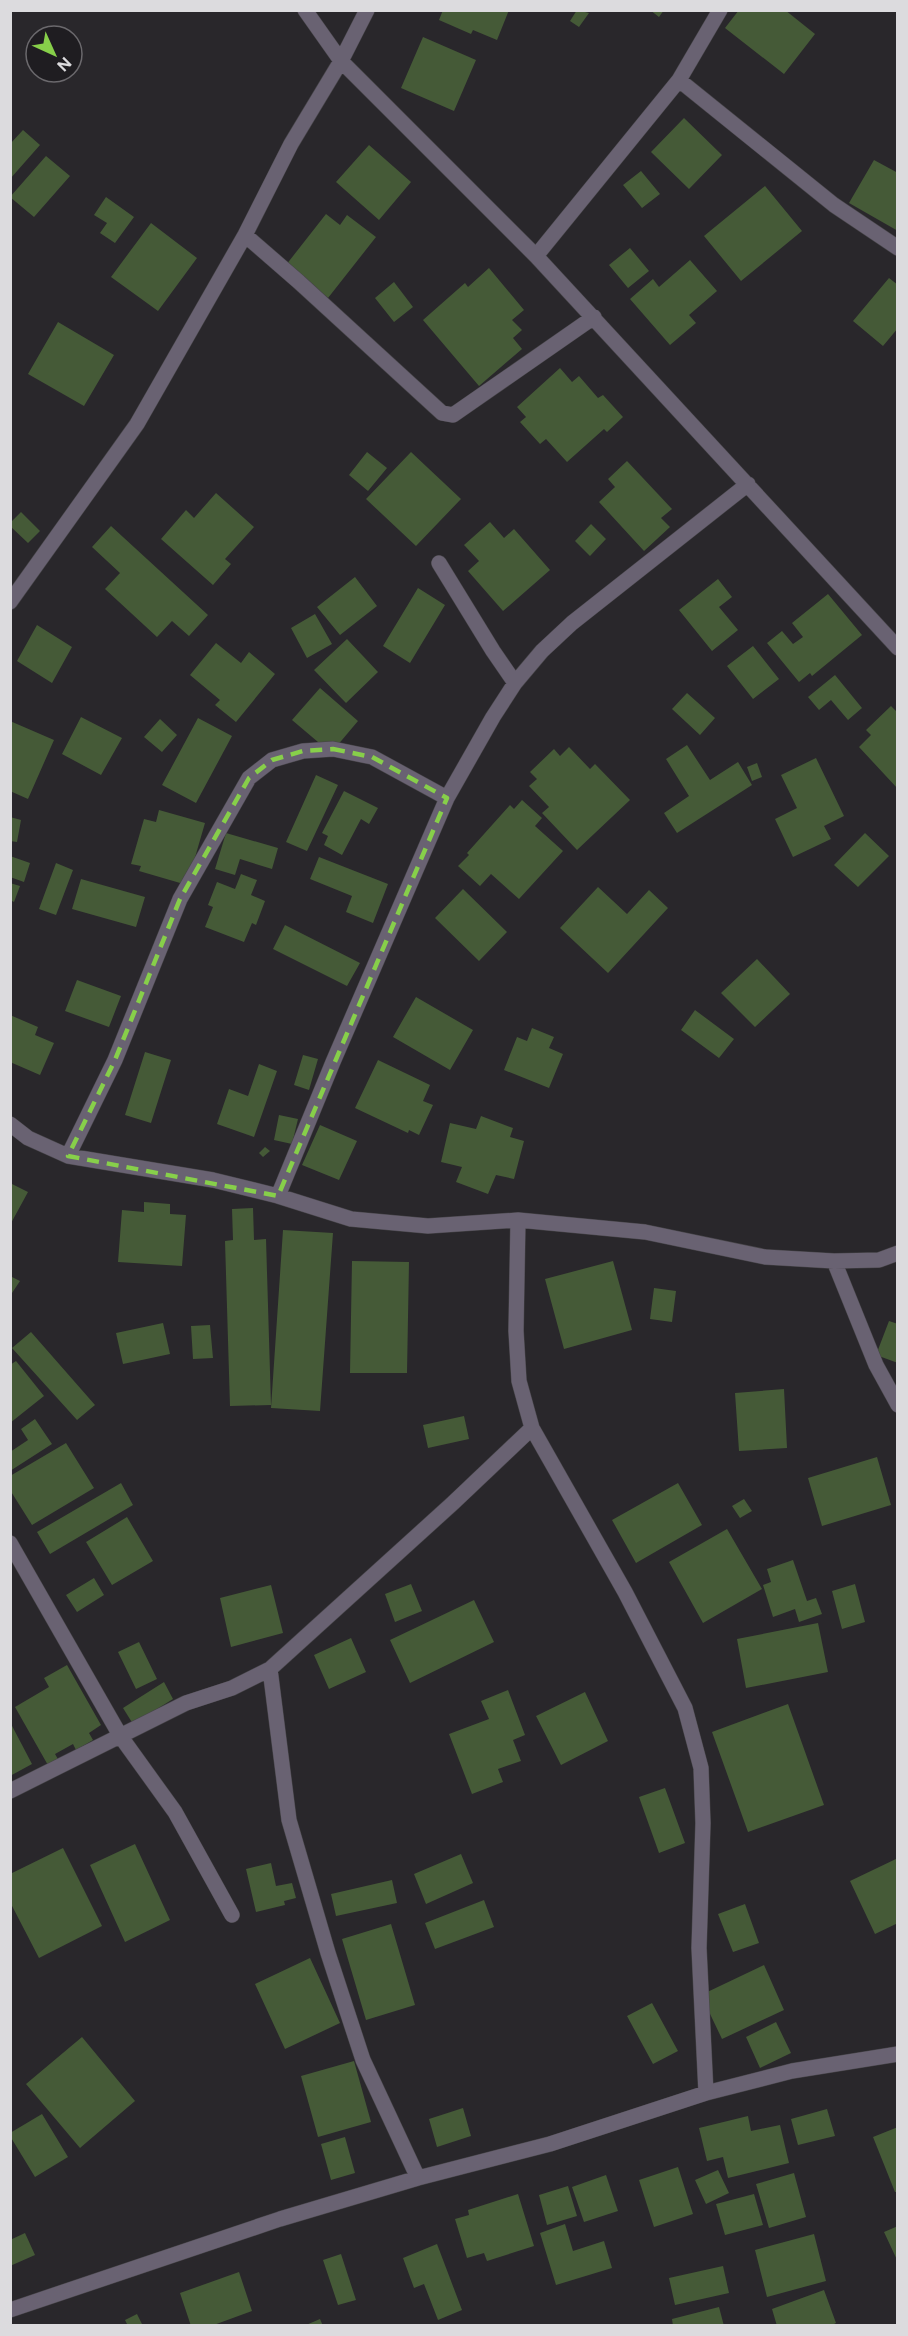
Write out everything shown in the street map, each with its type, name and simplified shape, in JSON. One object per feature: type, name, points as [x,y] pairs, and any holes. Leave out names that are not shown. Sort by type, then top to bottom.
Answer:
[{"type":"street","points":[[305,10],[341,61],[594,317],[897,648]]},
{"type":"street","points":[[10,602],[138,424],[244,235],[291,144],[341,61],[367,10]]},
{"type":"street","points":[[536,256],[680,80],[720,10]]},
{"type":"street","points":[[680,80],[834,205],[897,248]]},
{"type":"street","points":[[244,235],[299,282],[442,413],[448,415],[453,415],[594,317]]},
{"type":"street","points":[[278,1196],[447,798],[515,683],[542,651],[572,623],[748,484]]},
{"type":"street","points":[[439,563],[515,683]]},
{"type":"street","points":[[68,1156],[115,1060],[180,899],[249,778],[272,760],[303,751],[333,749],[372,757],[447,798]]},
{"type":"street","points":[[10,1124],[27,1138],[68,1156],[213,1180],[278,1196],[351,1219],[428,1226],[518,1220],[645,1232],[765,1257],[834,1261],[879,1260],[897,1253]]},
{"type":"street","points":[[518,1220],[516,1331],[519,1381],[532,1428],[625,1592],[685,1708],[701,1768],[703,1823],[699,1948],[706,2093]]},
{"type":"street","points":[[834,1261],[876,1365],[897,1405]]},
{"type":"street","points":[[10,1791],[186,1703],[232,1689],[270,1669],[532,1428]]},
{"type":"street","points":[[10,1543],[121,1737],[175,1812],[232,1915]]},
{"type":"street","points":[[270,1669],[289,1820],[328,1953],[363,2060],[418,2178]]},
{"type":"street","points":[[10,2310],[280,2219],[418,2178],[550,2144],[706,2093],[792,2072],[897,2054]]},
{"type":"highlighted area","points":[[333,749],[372,757],[447,798],[278,1196],[68,1156],[115,1060],[180,899],[249,778],[272,760],[303,751]]},
{"type":"building","points":[[443,10],[509,10],[497,40],[473,30],[471,34],[439,20]]},
{"type":"building","points":[[577,10],[589,13],[579,27],[570,21]]},
{"type":"building","points":[[650,10],[664,10],[659,17]]},
{"type":"building","points":[[739,10],[785,10],[815,34],[784,74],[725,28]]},
{"type":"building","points":[[423,37],[476,60],[454,111],[401,88]]},
{"type":"building","points":[[684,118],[722,155],[689,189],[651,152]]},
{"type":"building","points":[[23,130],[40,145],[10,179],[10,144]]},
{"type":"building","points":[[369,145],[411,182],[379,220],[336,182]]},
{"type":"building","points":[[46,156],[70,176],[34,217],[10,197]]},
{"type":"building","points":[[874,160],[898,173],[898,231],[849,203]]},
{"type":"building","points":[[641,171],[660,194],[642,208],[623,185]]},
{"type":"building","points":[[765,186],[802,231],[741,281],[704,236]]},
{"type":"building","points":[[106,197],[134,217],[115,243],[100,233],[107,223],[94,215]]},
{"type":"building","points":[[326,214],[340,225],[347,215],[376,237],[328,298],[286,265]]},
{"type":"building","points":[[151,223],[197,258],[158,311],[111,277]]},
{"type":"building","points":[[630,248],[649,271],[628,288],[609,265]]},
{"type":"building","points":[[690,260],[717,291],[689,315],[696,323],[670,345],[630,299],[653,279],[659,287]]},
{"type":"building","points":[[489,268],[524,310],[512,320],[522,330],[513,338],[522,349],[479,386],[423,320],[465,283],[468,287]]},
{"type":"building","points":[[889,278],[898,285],[898,328],[883,346],[853,321]]},
{"type":"building","points":[[394,282],[413,307],[394,322],[375,298]]},
{"type":"building","points":[[58,322],[114,355],[84,406],[28,374]]},
{"type":"building","points":[[560,368],[572,382],[579,376],[598,398],[603,395],[623,417],[607,432],[604,429],[567,462],[546,439],[540,444],[520,422],[526,417],[517,407]]},
{"type":"building","points":[[367,452],[387,468],[368,491],[349,475]]},
{"type":"building","points":[[411,452],[461,499],[416,546],[366,499]]},
{"type":"building","points":[[627,461],[672,509],[661,518],[670,527],[644,551],[599,502],[615,487],[608,479]]},
{"type":"building","points":[[216,493],[254,527],[225,559],[231,564],[213,585],[161,539],[186,510],[194,518]]},
{"type":"building","points":[[21,512],[40,531],[28,543],[10,526],[10,523]]},
{"type":"building","points":[[490,522],[504,538],[514,529],[550,570],[503,611],[468,571],[479,561],[464,545]]},
{"type":"building","points":[[591,524],[606,539],[590,556],[575,541]]},
{"type":"building","points":[[111,526],[208,615],[189,636],[172,621],[157,637],[105,589],[120,573],[92,547]]},
{"type":"building","points":[[355,577],[377,606],[340,635],[317,607]]},
{"type":"building","points":[[718,579],[732,597],[719,607],[738,630],[712,651],[679,610]]},
{"type":"building","points":[[418,588],[445,605],[410,663],[383,646]]},
{"type":"building","points":[[828,594],[862,635],[812,676],[810,673],[799,682],[767,643],[782,631],[793,644],[803,637],[792,623]]},
{"type":"building","points":[[315,614],[332,644],[307,658],[291,628]]},
{"type":"building","points":[[37,625],[72,647],[52,683],[17,661]]},
{"type":"building","points":[[347,639],[378,672],[346,703],[314,670]]},
{"type":"building","points":[[216,643],[241,663],[249,652],[275,674],[236,722],[215,705],[220,700],[190,675]]},
{"type":"building","points":[[753,646],[779,679],[753,699],[727,666]]},
{"type":"building","points":[[835,675],[862,708],[848,720],[831,700],[819,710],[808,697]]},
{"type":"building","points":[[320,688],[358,721],[331,753],[292,720]]},
{"type":"building","points":[[687,693],[715,718],[700,735],[672,709]]},
{"type":"building","points":[[891,706],[898,713],[898,789],[859,747],[871,735],[866,730]]},
{"type":"building","points":[[81,717],[122,738],[101,775],[62,754]]},
{"type":"building","points":[[198,718],[232,736],[196,803],[162,785]]},
{"type":"building","points":[[160,719],[177,735],[162,752],[144,737]]},
{"type":"building","points":[[10,721],[54,740],[28,799],[10,791]]},
{"type":"building","points":[[687,745],[710,780],[738,762],[752,785],[677,833],[664,813],[689,796],[666,759]]},
{"type":"building","points":[[569,747],[590,769],[595,764],[630,800],[577,850],[542,813],[549,807],[529,786],[537,779],[530,772],[554,749],[560,756]]},
{"type":"building","points":[[816,758],[844,816],[824,826],[831,839],[793,857],[775,819],[797,808],[781,775]]},
{"type":"building","points":[[757,763],[762,777],[752,781],[747,767]]},
{"type":"building","points":[[316,775],[338,785],[307,851],[286,842]]},
{"type":"building","points":[[344,791],[378,808],[369,824],[361,819],[342,855],[324,845],[328,836],[322,833]]},
{"type":"building","points":[[522,800],[542,818],[535,826],[563,851],[519,899],[491,874],[480,886],[458,866],[510,805],[514,809]]},
{"type":"building","points":[[159,810],[205,823],[187,885],[139,871],[141,866],[131,864],[144,819],[156,822]]},
{"type":"building","points":[[10,817],[21,820],[17,842],[10,841]]},
{"type":"building","points":[[226,833],[278,848],[272,869],[240,859],[235,875],[215,869]]},
{"type":"building","points":[[865,833],[889,856],[858,887],[834,865]]},
{"type":"building","points":[[10,856],[30,863],[24,882],[10,877]]},
{"type":"building","points":[[319,857],[388,884],[373,923],[346,912],[352,896],[310,879]]},
{"type":"building","points":[[56,863],[73,870],[56,915],[39,909]]},
{"type":"building","points":[[241,874],[257,880],[251,895],[265,901],[256,925],[252,923],[244,942],[205,927],[213,907],[208,905],[217,882],[235,889]]},
{"type":"building","points":[[81,879],[145,897],[136,927],[72,909]]},
{"type":"building","points":[[10,883],[20,886],[14,902],[10,900]]},
{"type":"building","points":[[598,887],[627,914],[649,890],[668,908],[608,973],[560,928]]},
{"type":"building","points":[[463,889],[507,932],[479,961],[435,918]]},
{"type":"building","points":[[285,925],[360,963],[347,986],[273,949]]},
{"type":"building","points":[[757,959],[790,994],[755,1027],[721,993]]},
{"type":"building","points":[[77,980],[121,996],[109,1027],[65,1011]]},
{"type":"building","points":[[416,997],[473,1030],[450,1070],[393,1037]]},
{"type":"building","points":[[695,1010],[734,1039],[719,1058],[681,1030]]},
{"type":"building","points":[[10,1015],[38,1027],[35,1035],[54,1043],[40,1075],[10,1062]]},
{"type":"building","points":[[532,1028],[554,1037],[549,1048],[563,1054],[549,1088],[504,1070],[517,1037],[527,1041]]},
{"type":"building","points":[[145,1052],[171,1060],[151,1123],[125,1115]]},
{"type":"building","points":[[303,1055],[318,1059],[309,1090],[294,1085]]},
{"type":"building","points":[[378,1060],[430,1085],[423,1101],[433,1105],[419,1135],[409,1130],[408,1133],[355,1108]]},
{"type":"building","points":[[259,1064],[277,1071],[254,1137],[217,1124],[229,1089],[248,1096]]},
{"type":"building","points":[[279,1115],[298,1119],[292,1144],[274,1140]]},
{"type":"building","points":[[481,1116],[513,1128],[510,1137],[524,1141],[514,1179],[496,1175],[488,1194],[456,1182],[462,1167],[441,1162],[450,1123],[476,1129]]},
{"type":"building","points":[[320,1125],[357,1141],[339,1180],[302,1165]]},
{"type":"building","points":[[265,1147],[270,1151],[263,1157],[259,1153]]},
{"type":"building","points":[[10,1183],[28,1192],[10,1225]]},
{"type":"building","points":[[144,1202],[170,1204],[170,1214],[186,1215],[182,1266],[118,1262],[122,1210],[144,1212]]},
{"type":"building","points":[[253,1208],[254,1240],[266,1239],[271,1405],[230,1406],[225,1241],[233,1240],[232,1209]]},
{"type":"building","points":[[283,1230],[333,1233],[320,1411],[271,1408]]},
{"type":"building","points":[[352,1261],[409,1262],[407,1373],[350,1373]]},
{"type":"building","points":[[613,1261],[632,1330],[564,1349],[545,1279]]},
{"type":"building","points":[[10,1276],[20,1281],[10,1296]]},
{"type":"building","points":[[654,1288],[676,1291],[672,1322],[650,1319]]},
{"type":"building","points":[[889,1321],[898,1324],[898,1363],[876,1355]]},
{"type":"building","points":[[163,1323],[170,1354],[123,1364],[116,1333]]},
{"type":"building","points":[[210,1325],[213,1358],[193,1359],[191,1326]]},
{"type":"building","points":[[31,1332],[95,1405],[77,1420],[12,1348]]},
{"type":"building","points":[[16,1361],[44,1396],[10,1423],[10,1365]]},
{"type":"building","points":[[784,1389],[787,1448],[739,1451],[735,1393]]},
{"type":"building","points":[[464,1416],[469,1439],[428,1448],[423,1425]]},
{"type":"building","points":[[35,1419],[52,1444],[10,1471],[10,1452],[28,1440],[21,1429]]},
{"type":"building","points":[[66,1443],[94,1488],[32,1525],[10,1490],[10,1476]]},
{"type":"building","points":[[877,1457],[891,1505],[822,1526],[808,1478]]},
{"type":"building","points":[[121,1483],[133,1505],[50,1554],[37,1532]]},
{"type":"building","points":[[678,1483],[702,1525],[636,1563],[612,1520]]},
{"type":"building","points":[[744,1499],[752,1511],[740,1518],[732,1506]]},
{"type":"building","points":[[127,1517],[153,1561],[112,1585],[86,1542]]},
{"type":"building","points":[[727,1529],[762,1589],[703,1623],[669,1562]]},
{"type":"building","points":[[793,1560],[807,1601],[816,1598],[822,1614],[799,1622],[795,1609],[773,1617],[763,1585],[771,1582],[767,1569]]},
{"type":"building","points":[[94,1578],[104,1595],[77,1612],[66,1595]]},
{"type":"building","points":[[411,1584],[422,1611],[395,1622],[385,1594]]},
{"type":"building","points":[[855,1584],[865,1622],[842,1629],[832,1591]]},
{"type":"building","points":[[271,1585],[283,1633],[231,1647],[220,1598]]},
{"type":"building","points":[[474,1600],[494,1642],[410,1683],[390,1640]]},
{"type":"building","points":[[818,1623],[828,1672],[746,1688],[737,1639]]},
{"type":"building","points":[[351,1638],[366,1672],[329,1689],[314,1655]]},
{"type":"building","points":[[139,1642],[157,1679],[136,1689],[118,1652]]},
{"type":"building","points":[[67,1665],[101,1725],[89,1733],[93,1740],[76,1750],[73,1744],[55,1754],[59,1761],[49,1767],[15,1707],[49,1687],[44,1678]]},
{"type":"building","points":[[164,1682],[173,1699],[133,1724],[123,1708]]},
{"type":"building","points":[[508,1690],[525,1735],[513,1740],[521,1761],[498,1769],[503,1782],[472,1794],[449,1734],[489,1719],[481,1701]]},
{"type":"building","points":[[585,1692],[608,1741],[561,1765],[536,1716]]},
{"type":"building","points":[[788,1704],[824,1805],[748,1832],[712,1732]]},
{"type":"building","points":[[10,1722],[32,1764],[10,1776]]},
{"type":"building","points":[[665,1788],[685,1843],[659,1853],[639,1797]]},
{"type":"building","points":[[135,1844],[170,1920],[125,1942],[90,1865]]},
{"type":"building","points":[[63,1848],[102,1926],[39,1958],[10,1902],[10,1874]]},
{"type":"building","points":[[461,1854],[473,1883],[426,1904],[414,1874]]},
{"type":"building","points":[[898,1858],[898,1923],[875,1934],[850,1881]]},
{"type":"building","points":[[271,1863],[276,1886],[292,1883],[296,1898],[284,1901],[285,1905],[256,1912],[246,1869]]},
{"type":"building","points":[[392,1880],[397,1903],[336,1916],[331,1894]]},
{"type":"building","points":[[484,1900],[494,1927],[435,1949],[425,1923]]},
{"type":"building","points":[[745,1904],[759,1943],[733,1952],[718,1914]]},
{"type":"building","points":[[391,1924],[415,2005],[366,2020],[342,1939]]},
{"type":"building","points":[[310,1958],[340,2023],[285,2049],[255,1984]]},
{"type":"building","points":[[764,1965],[784,2010],[722,2039],[701,1995]]},
{"type":"building","points":[[652,2003],[678,2051],[653,2064],[627,2016]]},
{"type":"building","points":[[776,2022],[791,2053],[760,2068],[746,2037]]},
{"type":"building","points":[[82,2037],[135,2101],[80,2148],[26,2084]]},
{"type":"building","points":[[354,2061],[371,2122],[318,2137],[301,2076]]},
{"type":"building","points":[[463,2108],[471,2136],[437,2147],[429,2119]]},
{"type":"building","points":[[827,2109],[835,2136],[798,2145],[791,2119]]},
{"type":"building","points":[[42,2114],[68,2157],[35,2177],[10,2133]]},
{"type":"building","points":[[748,2116],[751,2131],[780,2125],[789,2163],[728,2178],[723,2157],[707,2161],[699,2128]]},
{"type":"building","points":[[898,2127],[898,2192],[895,2192],[873,2137]]},
{"type":"building","points":[[345,2137],[355,2173],[331,2180],[321,2144]]},
{"type":"building","points":[[678,2167],[693,2214],[654,2227],[639,2180]]},
{"type":"building","points":[[718,2170],[729,2193],[706,2204],[695,2180]]},
{"type":"building","points":[[794,2173],[806,2217],[769,2228],[756,2184]]},
{"type":"building","points":[[606,2175],[618,2211],[584,2222],[572,2187]]},
{"type":"building","points":[[568,2186],[577,2216],[547,2225],[539,2195]]},
{"type":"building","points":[[518,2194],[534,2246],[487,2261],[484,2253],[467,2258],[455,2219],[469,2215],[468,2210]]},
{"type":"building","points":[[754,2194],[763,2225],[725,2235],[716,2204]]},
{"type":"building","points":[[565,2224],[573,2251],[604,2241],[612,2268],[556,2285],[540,2233]]},
{"type":"building","points":[[898,2226],[898,2262],[884,2232]]},
{"type":"building","points":[[25,2233],[35,2255],[10,2266],[10,2240]]},
{"type":"building","points":[[814,2234],[826,2281],[767,2297],[755,2250]]},
{"type":"building","points":[[437,2244],[462,2310],[438,2320],[424,2284],[414,2288],[403,2258]]},
{"type":"building","points":[[341,2254],[356,2300],[338,2305],[323,2260]]},
{"type":"building","points":[[723,2266],[729,2293],[675,2305],[669,2278]]},
{"type":"building","points":[[239,2272],[252,2311],[211,2326],[191,2326],[180,2293]]},
{"type":"building","points":[[824,2290],[836,2323],[830,2326],[777,2326],[772,2309]]},
{"type":"building","points":[[719,2307],[724,2326],[673,2326],[672,2319]]},
{"type":"building","points":[[137,2314],[143,2326],[128,2326],[125,2320]]},
{"type":"building","points":[[320,2319],[323,2326],[306,2326],[306,2325]]}]
